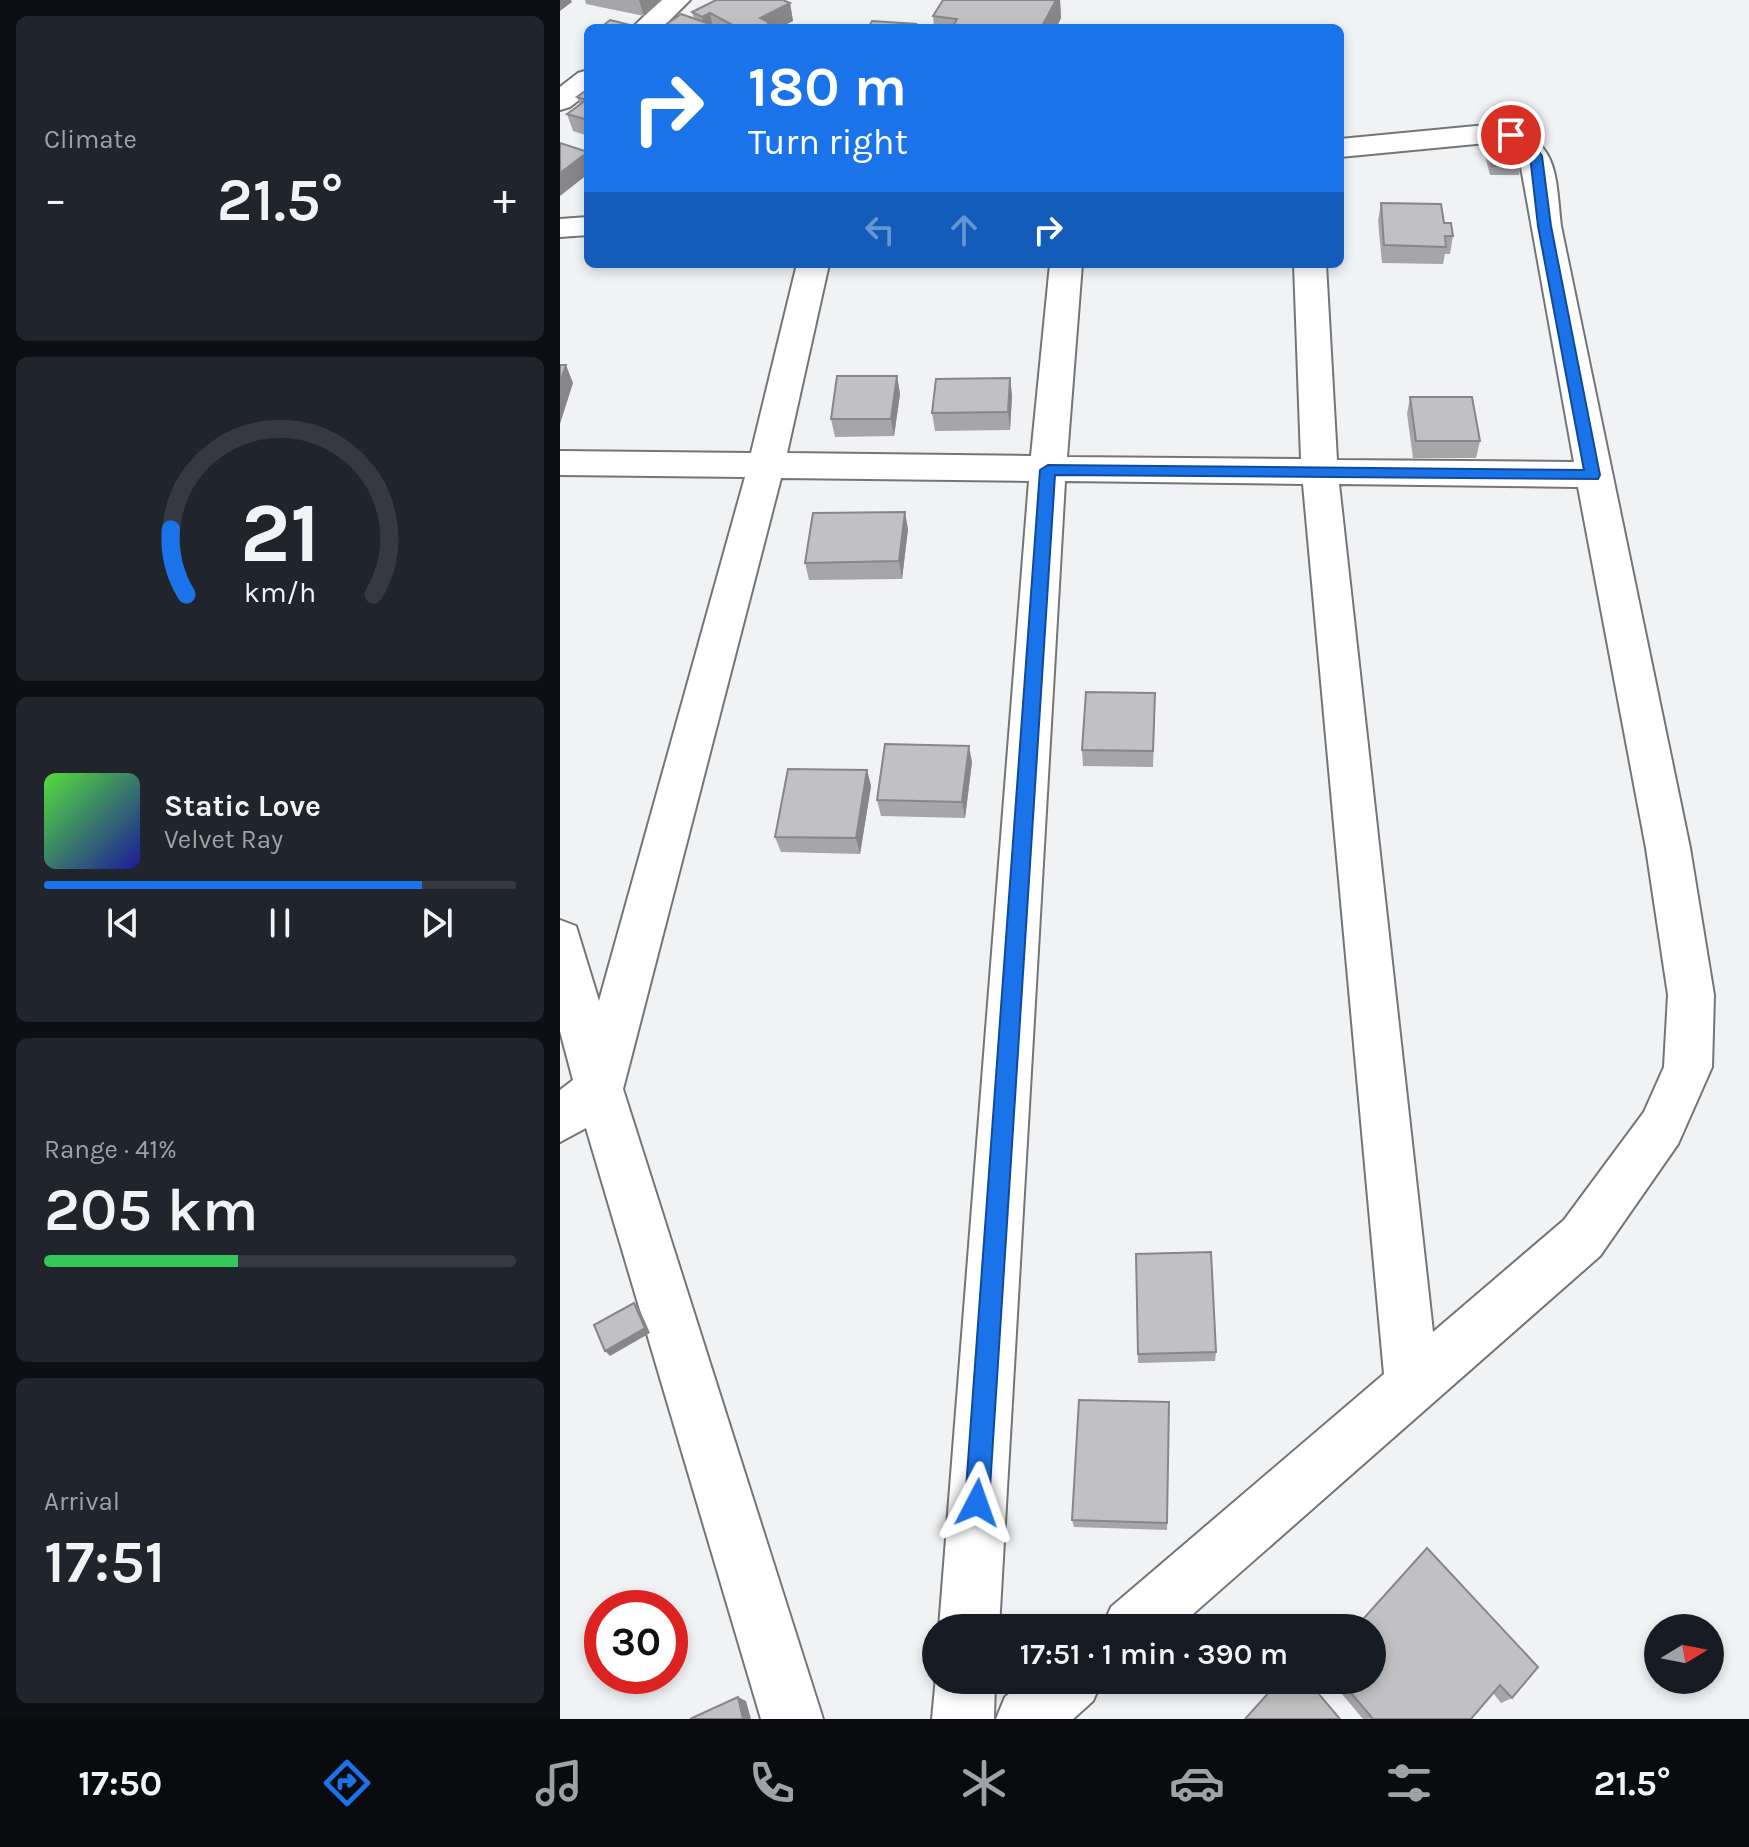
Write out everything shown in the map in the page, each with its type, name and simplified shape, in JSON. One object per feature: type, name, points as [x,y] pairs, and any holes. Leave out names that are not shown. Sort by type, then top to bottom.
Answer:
[{"type":"street","points":[[650,24],[677,0]]},
{"type":"street","points":[[560,101],[584,82]]},
{"type":"street","points":[[1148,1614],[1582,1238],[1661,1128],[1688,1067],[1691,995],[1668,848],[1545,226],[1536,156],[1528,143],[1511,135],[1471,133],[1344,148]]},
{"type":"street","points":[[560,228],[584,226]]},
{"type":"street","points":[[579,1104],[766,466],[812,268]]},
{"type":"street","points":[[970,1614],[1048,470],[1066,268]]},
{"type":"street","points":[[1310,268],[1320,474],[1412,1385]]},
{"type":"street","points":[[560,463],[1593,475]]},
{"type":"street","points":[[560,940],[579,1104],[792,1719]]},
{"type":"street","points":[[963,1719],[964,1694]]},
{"type":"street","points":[[1027,1719],[1056,1694]]},
{"type":"building","points":[[716,0],[783,0],[790,3],[760,18],[768,24],[731,24],[710,13],[702,17],[692,12]]},
{"type":"building","points":[[943,0],[1056,0],[1043,24],[954,24],[957,19],[933,16]]},
{"type":"building","points":[[681,14],[710,24],[667,24]]},
{"type":"building","points":[[610,20],[626,24],[605,24]]},
{"type":"building","points":[[872,21],[916,24],[870,24]]},
{"type":"building","points":[[584,101],[584,119],[567,114]]},
{"type":"building","points":[[1513,138],[1521,166],[1492,166],[1485,139]]},
{"type":"building","points":[[560,143],[584,151],[584,155],[560,173]]},
{"type":"building","points":[[1381,203],[1441,204],[1444,223],[1451,223],[1453,236],[1445,236],[1446,247],[1384,245]]},
{"type":"building","points":[[560,365],[566,365],[560,383]]},
{"type":"building","points":[[837,376],[897,376],[891,419],[831,419]]},
{"type":"building","points":[[1010,378],[1008,412],[932,413],[936,379]]},
{"type":"building","points":[[1410,397],[1472,397],[1480,441],[1416,441]]},
{"type":"building","points":[[905,512],[899,561],[805,563],[813,513]]},
{"type":"building","points":[[1086,692],[1155,693],[1153,751],[1082,750]]},
{"type":"building","points":[[885,744],[969,746],[962,802],[877,800]]},
{"type":"building","points":[[788,769],[867,770],[856,838],[775,837]]},
{"type":"building","points":[[1211,1252],[1216,1352],[1138,1354],[1136,1254]]},
{"type":"building","points":[[634,1303],[645,1328],[605,1351],[594,1325]]},
{"type":"building","points":[[1079,1400],[1169,1402],[1167,1523],[1072,1520]]},
{"type":"building","points":[[1427,1548],[1538,1667],[1512,1698],[1500,1685],[1471,1719],[1373,1719],[1352,1694],[1386,1694],[1386,1614],[1368,1614]]},
{"type":"building","points":[[1267,1694],[1319,1694],[1340,1719],[1245,1719]]},
{"type":"building","points":[[738,1697],[743,1719],[690,1719]]},
{"type":"route","points":[[977,1503],[1048,470],[1593,475],[1545,226],[1536,156],[1528,143],[1511,135]]}]
